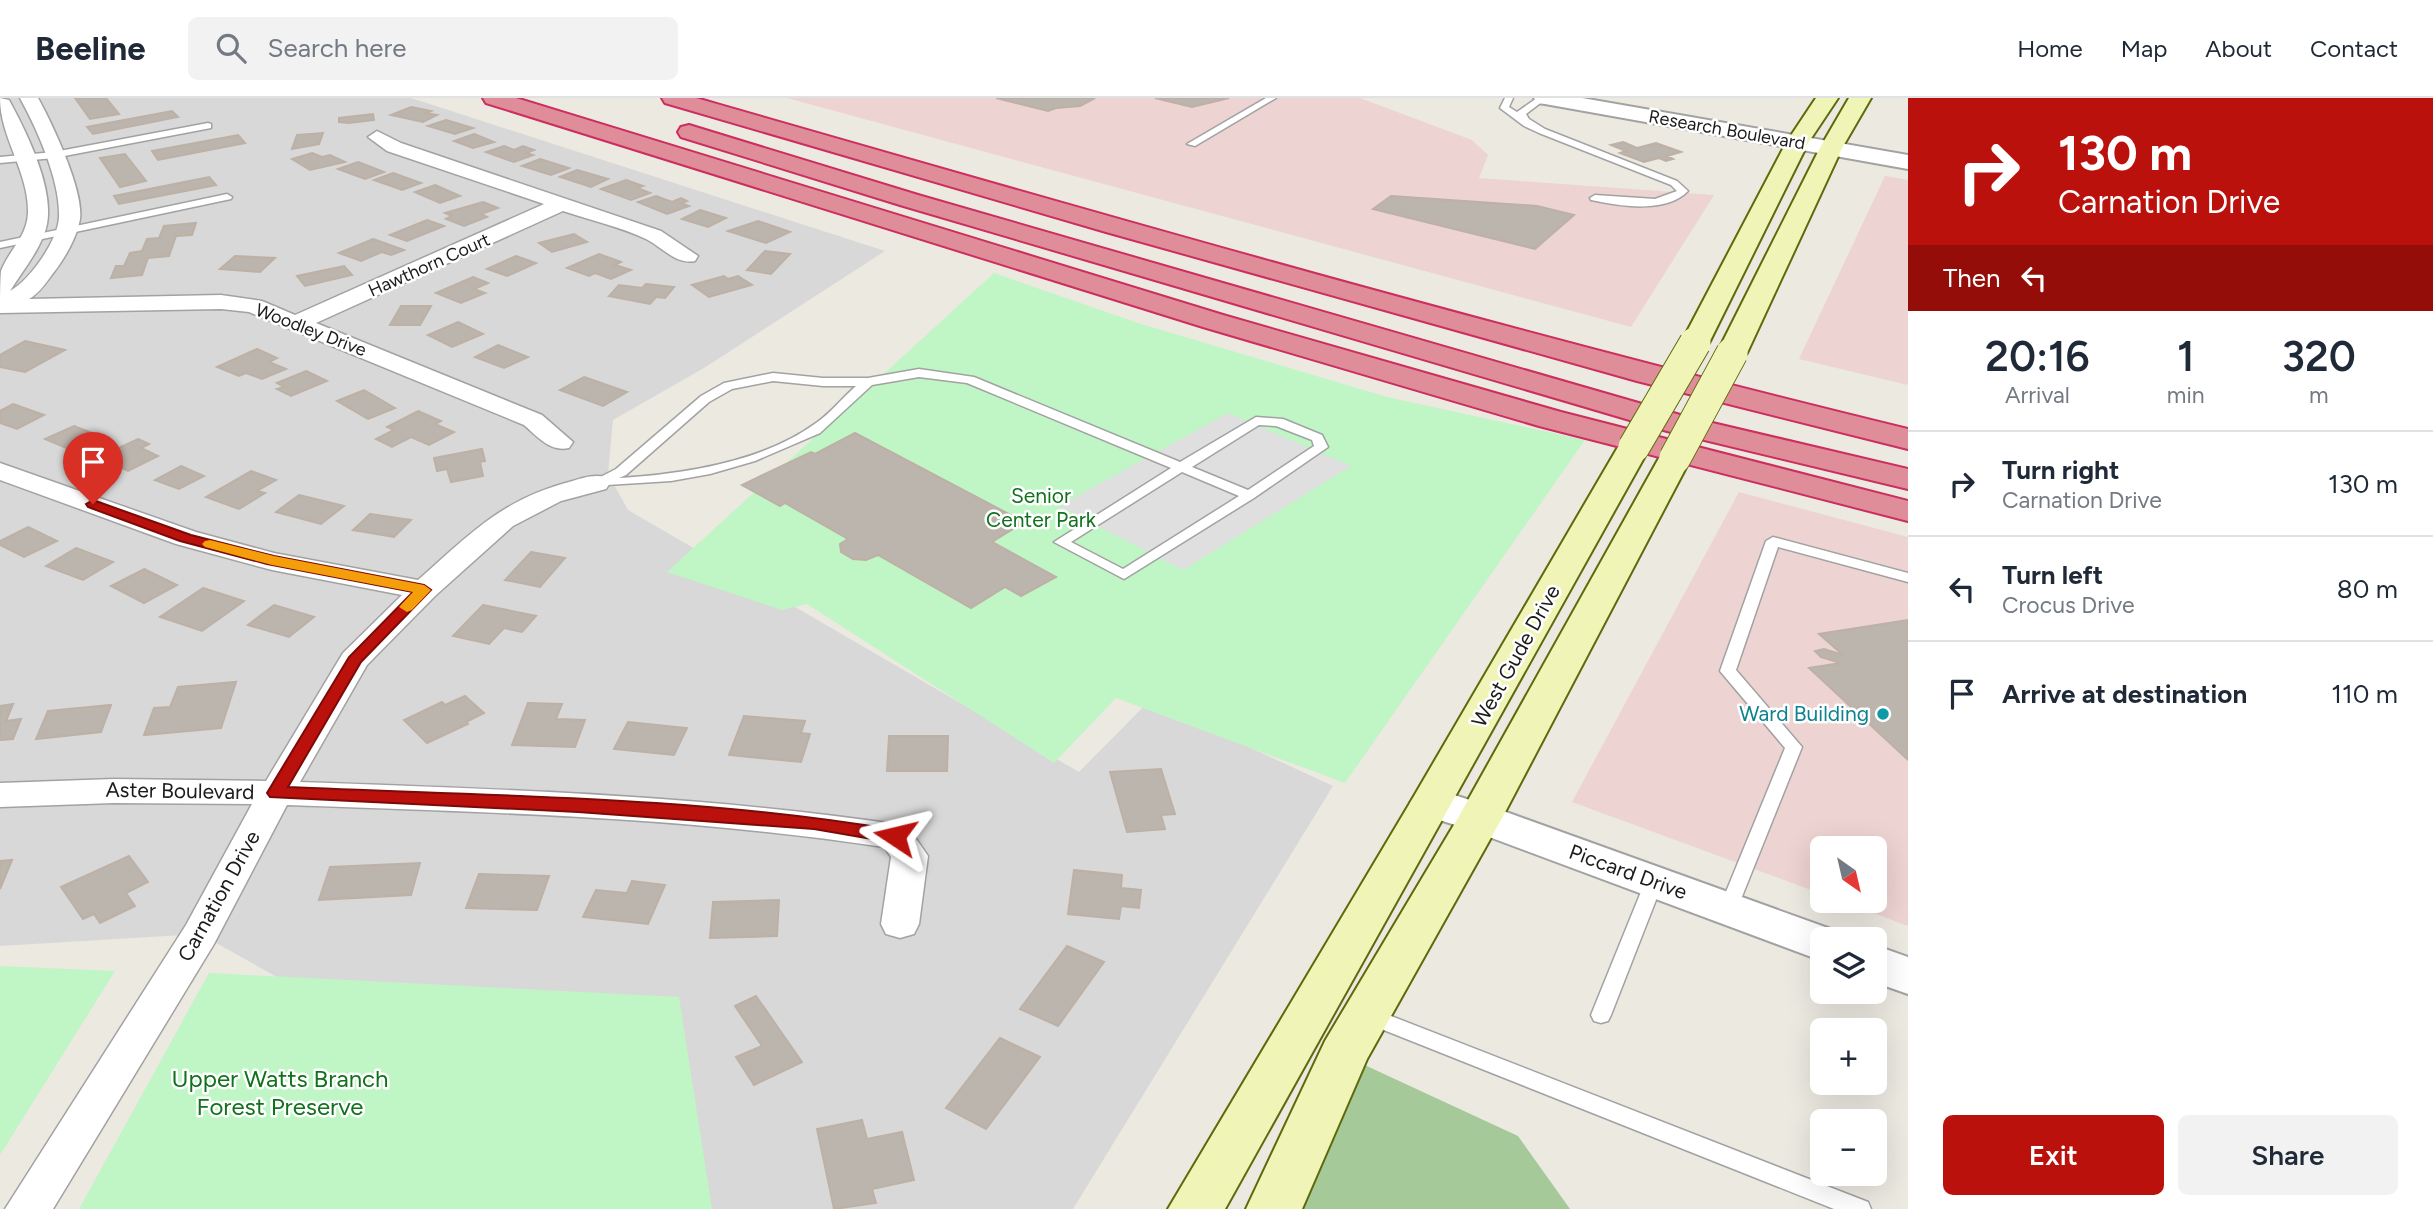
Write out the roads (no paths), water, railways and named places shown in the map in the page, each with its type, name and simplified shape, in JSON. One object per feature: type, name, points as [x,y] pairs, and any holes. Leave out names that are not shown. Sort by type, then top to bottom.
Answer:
[{"type":"highway","points":[[494,98],[1213,321],[1550,419],[1908,512]]},
{"type":"highway","points":[[504,98],[803,179],[877,190]]},
{"type":"highway","points":[[673,98],[1129,231],[1648,375],[1908,439]]},
{"type":"highway","points":[[749,98],[787,108]]},
{"type":"highway","points":[[710,109],[872,144],[1128,207],[1342,270],[1908,417]]},
{"type":"highway","points":[[667,125],[877,190],[1678,424],[1908,479]]},
{"type":"main road","name":"West Gude Drive","points":[[1196,1209],[1695,343],[1797,143],[1827,98]]},
{"type":"main road","points":[[1274,1209],[1343,1055],[1480,818],[1675,458],[1731,353],[1830,148],[1860,98]]},
{"type":"street","points":[[0,305],[28,290],[54,258],[70,218],[69,203],[46,127],[29,98]]},
{"type":"street","name":"Research Boulevard","points":[[1544,98],[1908,162]]},
{"type":"street","points":[[0,100],[25,156],[38,220],[31,238],[0,289]]},
{"type":"street","points":[[377,137],[394,147],[654,235],[671,243],[687,256]]},
{"type":"street","name":"Hawthorn Court","points":[[296,323],[562,204]]},
{"type":"street","name":"Woodley Drive","points":[[0,305],[221,302],[254,306],[534,420],[560,442]]},
{"type":"street","points":[[0,471],[186,538],[272,561],[424,590]]},
{"type":"street","name":"Carnation Drive","points":[[28,1209],[200,934],[276,793],[354,660],[424,590],[503,520],[551,495],[596,483]]},
{"type":"street","name":"Aster Boulevard","points":[[0,795],[97,790],[276,793],[578,806],[814,822],[895,836],[910,856],[900,924]]},
{"type":"street","name":"Piccard Drive","points":[[1432,803],[1480,818],[1810,940]]},
{"type":"street","points":[[1887,968],[1908,976]]},
{"type":"lane","points":[[1192,144],[1272,98]]},
{"type":"lane","points":[[1509,98],[1504,108],[1527,124],[1674,183],[1682,191],[1679,196],[1661,201],[1595,198]]},
{"type":"lane","points":[[1527,124],[1521,113],[1544,98]]},
{"type":"lane","points":[[0,160],[54,155],[208,126]]},
{"type":"lane","points":[[0,245],[227,197]]},
{"type":"lane","points":[[596,483],[621,472],[705,399],[728,386],[774,377],[868,382],[919,373],[970,380],[1249,495]]},
{"type":"lane","points":[[812,380],[830,391],[838,401],[839,408]]},
{"type":"lane","points":[[596,483],[658,480],[702,474],[743,462],[805,436],[824,424],[868,382]]},
{"type":"lane","points":[[1256,421],[1278,422],[1317,438],[1321,447],[1249,495],[1124,575],[1061,542],[1256,421]]},
{"type":"lane","points":[[1728,909],[1794,747],[1728,671],[1773,541],[1908,578]]},
{"type":"lane","points":[[1601,1015],[1654,882]]},
{"type":"lane","points":[[1366,1014],[1860,1209]]},
{"type":"place","name":"Ward Building","points":[[1883,714]]},
{"type":"park label","name":"Senior Center Park","points":[[1041,508]]},
{"type":"park label","name":"Upper Watts Branch Forest Preserve","points":[[280,1093]]}]
